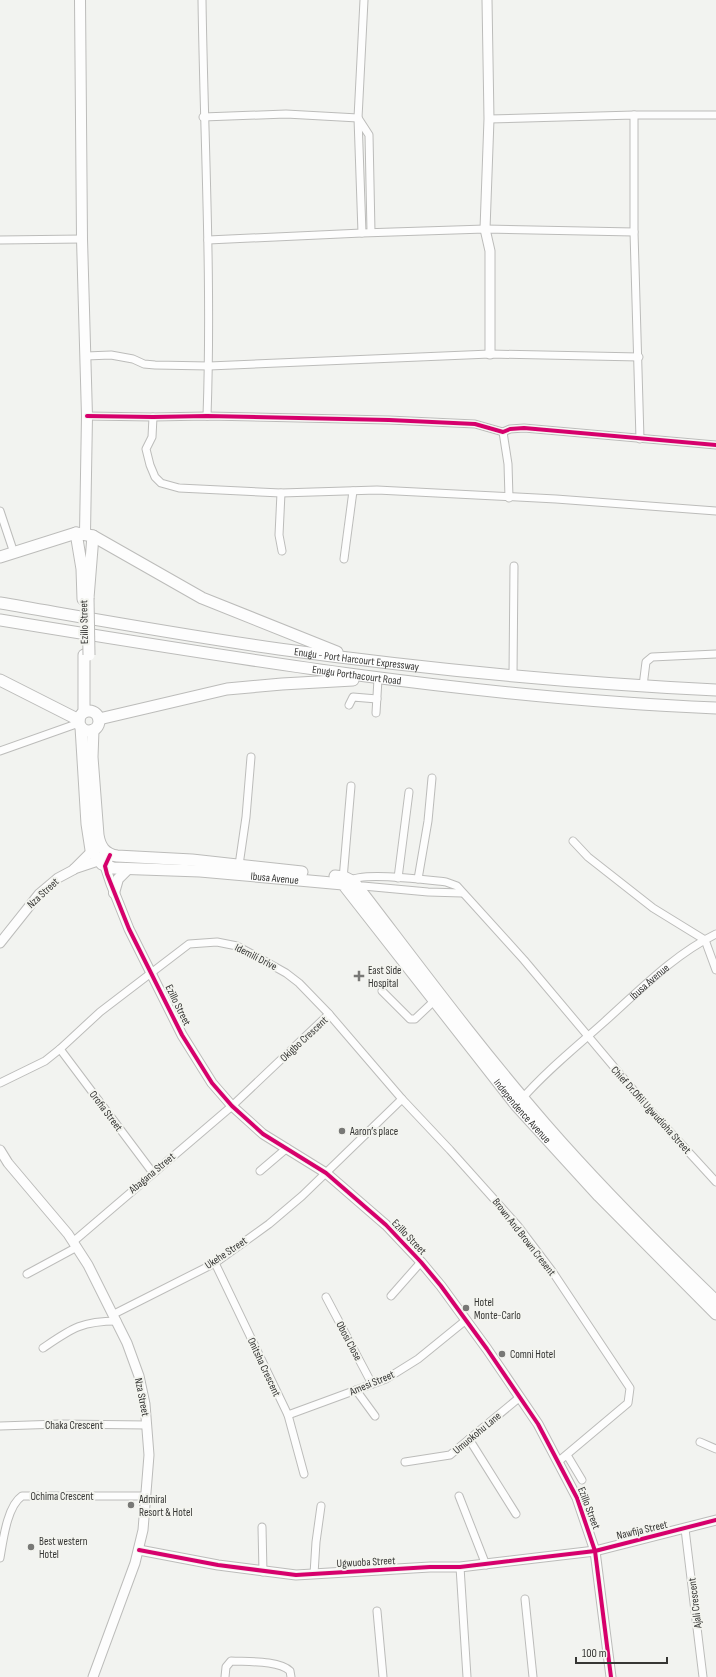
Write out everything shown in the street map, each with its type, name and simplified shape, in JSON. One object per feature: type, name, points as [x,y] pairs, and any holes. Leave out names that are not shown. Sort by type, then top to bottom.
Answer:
[{"type":"main road","points":[[80,0],[82,239],[87,416],[85,534]]},
{"type":"main road","points":[[0,557],[85,534],[202,598],[356,659]]},
{"type":"main road","name":"Ezillo Street","points":[[85,534],[82,569],[86,599]]},
{"type":"main road","name":"Ezillo Street","points":[[85,534],[87,824],[102,850]]},
{"type":"main road","name":"Enugu - Port Harcourt Expressway","points":[[0,604],[170,632],[356,659],[513,675],[643,686],[716,690]]},
{"type":"main road","name":"Enugu Porthacourt Road","points":[[0,620],[249,661],[377,678],[613,701],[716,708]]},
{"type":"main road","points":[[86,719],[227,689],[377,678]]},
{"type":"main road","points":[[0,680],[86,719],[98,726],[93,730],[93,781],[102,850],[102,863]]},
{"type":"main road","name":"Ibusa Avenue","points":[[102,850],[239,865],[348,883]]},
{"type":"main road","name":"Ibusa Avenue","points":[[102,863],[128,869],[200,871],[348,883]]},
{"type":"main road","points":[[114,893],[118,879],[128,869]]},
{"type":"main road","name":"Independence Avenue","points":[[348,883],[434,1001],[447,1011]]},
{"type":"main road","name":"Independence Avenue","points":[[348,883],[519,1101],[599,1196],[716,1314]]},
{"type":"main road","name":"Independence Avenue","points":[[519,1101],[546,1125],[623,1208],[716,1301]]},
{"type":"street","points":[[202,0],[203,117],[208,240],[209,366],[207,416]]},
{"type":"street","points":[[362,232],[358,118],[364,0]]},
{"type":"street","points":[[487,0],[489,119],[485,229],[490,251],[490,354]]},
{"type":"street","points":[[203,117],[286,114],[358,118]]},
{"type":"street","points":[[489,119],[634,115],[716,115]]},
{"type":"street","points":[[634,115],[634,232],[639,357],[640,439]]},
{"type":"street","points":[[358,118],[369,135],[371,232]]},
{"type":"street","points":[[208,240],[362,232],[485,229],[634,232]]},
{"type":"street","points":[[0,240],[82,239]]},
{"type":"street","points":[[86,356],[111,355],[133,359],[144,364],[155,365],[209,366],[490,354],[639,357]]},
{"type":"street","points":[[87,416],[207,416],[389,420],[475,424],[503,432],[510,429],[524,428],[716,445]]},
{"type":"street","points":[[153,417],[152,437],[147,445],[146,453],[152,472],[161,483],[179,488],[281,493],[377,490],[509,498],[556,499],[716,511]]},
{"type":"street","points":[[503,432],[508,464],[509,498]]},
{"type":"street","points":[[344,558],[353,491]]},
{"type":"street","points":[[281,493],[279,535],[282,551]]},
{"type":"street","points":[[0,511],[14,553]]},
{"type":"street","points":[[513,675],[514,566]]},
{"type":"street","points":[[643,686],[646,662],[652,657],[716,654]]},
{"type":"street","points":[[376,713],[377,678]]},
{"type":"street","points":[[349,706],[353,697],[377,699]]},
{"type":"street","points":[[0,751],[86,719]]},
{"type":"street","points":[[239,865],[246,817],[251,757]]},
{"type":"street","points":[[418,879],[428,821],[432,778]]},
{"type":"street","points":[[348,883],[351,786]]},
{"type":"street","points":[[398,878],[409,792]]},
{"type":"street","points":[[573,841],[588,857],[653,908],[705,940],[716,970]]},
{"type":"street","points":[[73,870],[102,863],[102,850]]},
{"type":"street","name":"Nza Street","points":[[0,943],[39,894],[58,878],[73,870],[102,850]]},
{"type":"street","name":"Ezillo Street","points":[[102,863],[129,929],[194,1057],[212,1083],[232,1106],[264,1134],[326,1173],[386,1225],[421,1262],[466,1320],[538,1424],[559,1461],[577,1498],[595,1551],[611,1677]]},
{"type":"street","name":"Ibusa Avenue","points":[[348,883],[363,877],[418,879],[452,883],[524,960],[587,1037]]},
{"type":"street","name":"Ibusa Avenue","points":[[348,883],[428,892],[462,893]]},
{"type":"street","name":"Ibusa Avenue","points":[[519,1101],[532,1087],[659,973],[705,940],[716,934]]},
{"type":"street","name":"Idemili Drive","points":[[152,972],[189,944],[209,942],[228,944],[247,951],[286,973],[310,994],[329,1014]]},
{"type":"street","points":[[0,1083],[45,1060],[60,1049],[100,1012],[152,972]]},
{"type":"street","points":[[382,991],[410,1019],[415,1019],[434,1001]]},
{"type":"street","name":"Okigbo Crescent","points":[[232,1106],[329,1014],[402,1099]]},
{"type":"street","name":"Chief Dr.Ofili Ugwudioha Street","points":[[587,1037],[651,1111],[716,1182]]},
{"type":"street","name":"Orofia Street","points":[[60,1049],[153,1172]]},
{"type":"street","points":[[326,1173],[402,1099]]},
{"type":"street","name":"Brown And Brown Cresent","points":[[402,1099],[518,1226],[552,1271],[630,1388],[628,1403],[559,1461]]},
{"type":"street","name":"Abagana Street","points":[[26,1274],[75,1244],[153,1172],[232,1106]]},
{"type":"street","points":[[260,1171],[287,1148]]},
{"type":"street","name":"Nza Street","points":[[0,1150],[8,1163],[75,1244],[115,1318],[139,1376],[147,1425],[149,1455],[146,1496],[139,1550],[93,1677]]},
{"type":"street","name":"Ukehe Street","points":[[115,1318],[215,1263],[268,1224],[326,1173]]},
{"type":"street","points":[[391,1296],[421,1262]]},
{"type":"street","name":"Onitsha Crescent","points":[[215,1263],[288,1415],[304,1474]]},
{"type":"street","name":"Obosi Close","points":[[326,1297],[372,1384]]},
{"type":"street","points":[[43,1348],[79,1325],[115,1318]]},
{"type":"street","name":"Amesi Street","points":[[288,1415],[372,1384],[403,1370],[466,1320]]},
{"type":"street","points":[[356,1390],[375,1416]]},
{"type":"street","name":"Umuokohu Lane","points":[[405,1462],[450,1454],[520,1396]]},
{"type":"street","name":"Chaka Crescent","points":[[0,1426],[59,1424],[147,1425]]},
{"type":"street","points":[[469,1439],[516,1514]]},
{"type":"street","points":[[700,1442],[716,1448]]},
{"type":"street","points":[[567,1455],[582,1480]]},
{"type":"street","name":"Ochima Crescent","points":[[0,1558],[8,1522],[14,1504],[22,1496],[146,1496]]},
{"type":"street","points":[[459,1496],[486,1565]]},
{"type":"street","points":[[314,1574],[320,1506]]},
{"type":"street","name":"Nawfija Street","points":[[595,1551],[716,1520]]},
{"type":"street","points":[[262,1527],[263,1572]]},
{"type":"street","name":"Ajali Crescent","points":[[685,1529],[703,1677]]},
{"type":"street","name":"Ugwuoba Street","points":[[139,1550],[263,1572],[296,1575],[430,1567],[460,1568],[543,1556],[595,1551]]},
{"type":"street","points":[[460,1568],[467,1677]]},
{"type":"street","points":[[525,1599],[533,1677]]},
{"type":"street","points":[[377,1611],[383,1677]]},
{"type":"street","points":[[225,1677],[226,1668],[231,1661],[260,1663],[284,1667],[290,1671],[291,1677]]},
{"type":"cycle path","points":[[87,416],[207,416],[389,420],[475,424],[503,432],[510,429],[524,428],[716,445]]},
{"type":"cycle path","points":[[110,855],[105,866],[107,874],[129,929],[182,1035],[212,1083],[232,1106],[263,1134],[326,1173],[386,1225],[421,1262],[441,1286],[487,1349],[538,1424],[577,1498],[595,1551],[611,1677]]},
{"type":"cycle path","points":[[139,1550],[218,1565],[296,1575],[430,1567],[460,1567],[595,1551],[716,1520]]},
{"type":"place","name":"East Side Hospital","points":[[359,976]]},
{"type":"place","name":"Aaron’s place","points":[[342,1131]]},
{"type":"place","name":"Hotel Monte-Carlo","points":[[466,1308]]},
{"type":"place","name":"Comni Hotel","points":[[502,1354]]},
{"type":"place","name":"Admiral Resort & Hotel","points":[[131,1505]]},
{"type":"place","name":"Best western Hotel","points":[[31,1547]]}]
